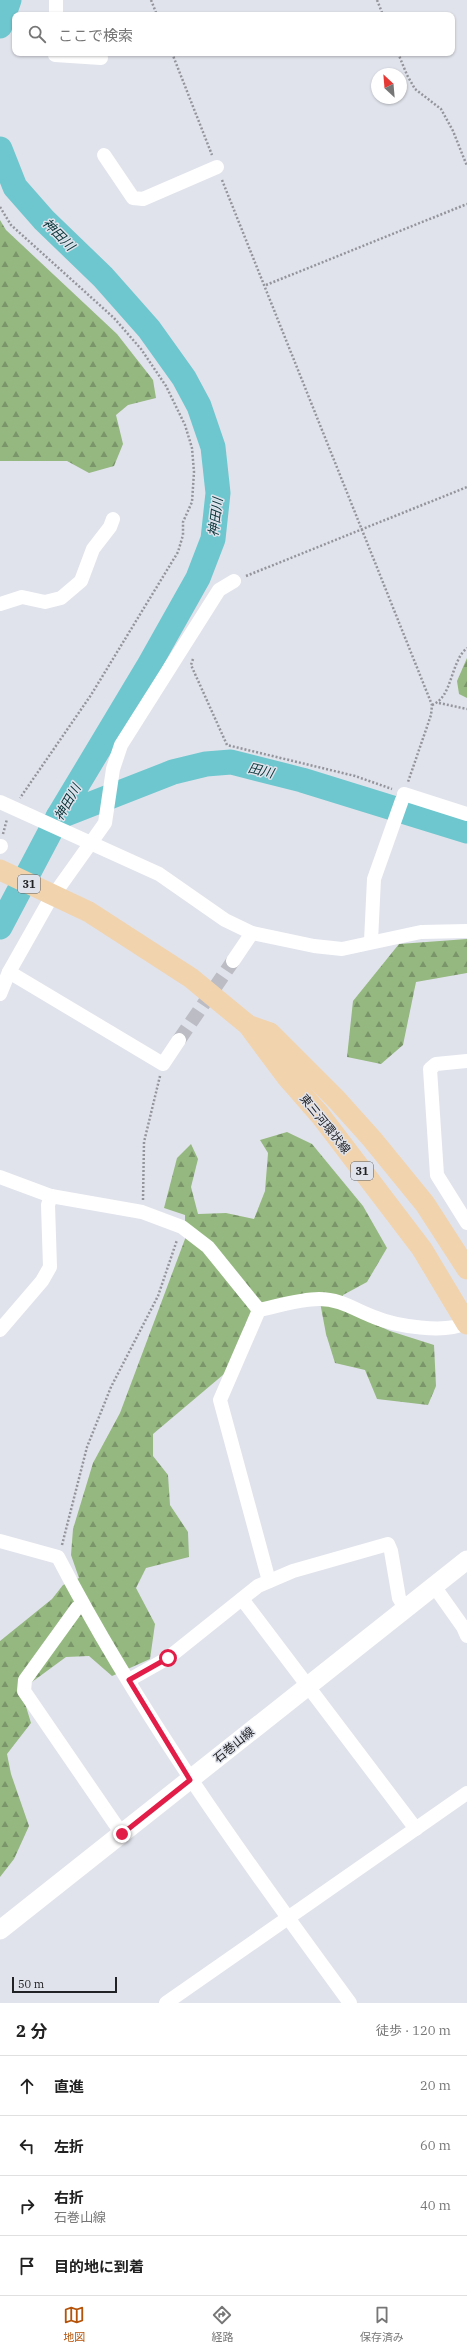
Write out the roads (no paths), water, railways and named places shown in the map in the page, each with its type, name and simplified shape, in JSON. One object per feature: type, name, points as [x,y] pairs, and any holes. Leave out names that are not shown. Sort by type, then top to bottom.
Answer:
[{"type":"main road","name":"東三河環状線","points":[[0,870],[89,912],[191,978],[248,1025],[286,1076],[320,1115],[422,1249],[467,1324]]},
{"type":"main road","name":"東三河環状線","points":[[248,1025],[270,1033],[337,1100],[372,1139],[425,1204],[467,1269]]},
{"type":"main road","name":"石巻山線","points":[[0,1930],[467,1560]]},
{"type":"street","points":[[56,0],[56,12]]},
{"type":"street","points":[[70,56],[101,58]]},
{"type":"street","points":[[104,155],[133,198],[143,199],[217,168]]},
{"type":"street","points":[[0,604],[22,598],[45,602],[61,598],[81,581],[93,549],[110,526],[113,519]]},
{"type":"street","points":[[0,994],[9,972],[48,903],[105,823],[110,783],[121,745],[219,590],[234,581]]},
{"type":"street","points":[[371,941],[374,879],[403,797],[467,814]]},
{"type":"street","points":[[0,802],[160,874],[225,920],[252,933],[314,946],[342,949],[371,941],[421,932],[467,931]]},
{"type":"street","points":[[233,961],[252,933]]},
{"type":"street","points":[[9,972],[163,1064],[179,1040]]},
{"type":"street","points":[[467,1061],[436,1064],[430,1069],[436,1174],[467,1223]]},
{"type":"street","points":[[0,1176],[51,1196],[142,1212],[182,1227],[208,1247],[259,1310]]},
{"type":"street","points":[[0,1330],[42,1281],[50,1267],[48,1205],[51,1196]]},
{"type":"street","points":[[259,1310],[319,1299],[354,1306],[388,1322],[447,1328],[458,1328],[467,1324]]},
{"type":"street","points":[[259,1310],[220,1400],[269,1581]]},
{"type":"street","points":[[0,1541],[58,1557],[84,1606],[190,1780],[350,2003]]},
{"type":"street","points":[[129,1680],[168,1658],[242,1599],[269,1581],[293,1571],[388,1544],[391,1551],[399,1598],[405,1608]]},
{"type":"street","points":[[434,1586],[463,1627],[467,1636]]},
{"type":"street","points":[[242,1599],[416,1829]]},
{"type":"street","points":[[84,1606],[77,1608],[25,1680],[24,1691],[122,1834]]},
{"type":"street","points":[[166,2003],[467,1793]]},
{"type":"waterway","name":"神田川","points":[[0,26],[9,0]]},
{"type":"waterway","name":"神田川","points":[[0,149],[15,187],[44,220],[103,277],[149,329],[184,378],[199,406],[213,447],[218,493],[213,539],[198,578],[148,667],[58,817],[0,927]]},
{"type":"waterway","name":"田川","points":[[58,817],[173,772],[206,764],[231,762],[302,780],[467,831]]},
{"type":"tunnel","points":[[179,1040],[233,961]]}]
